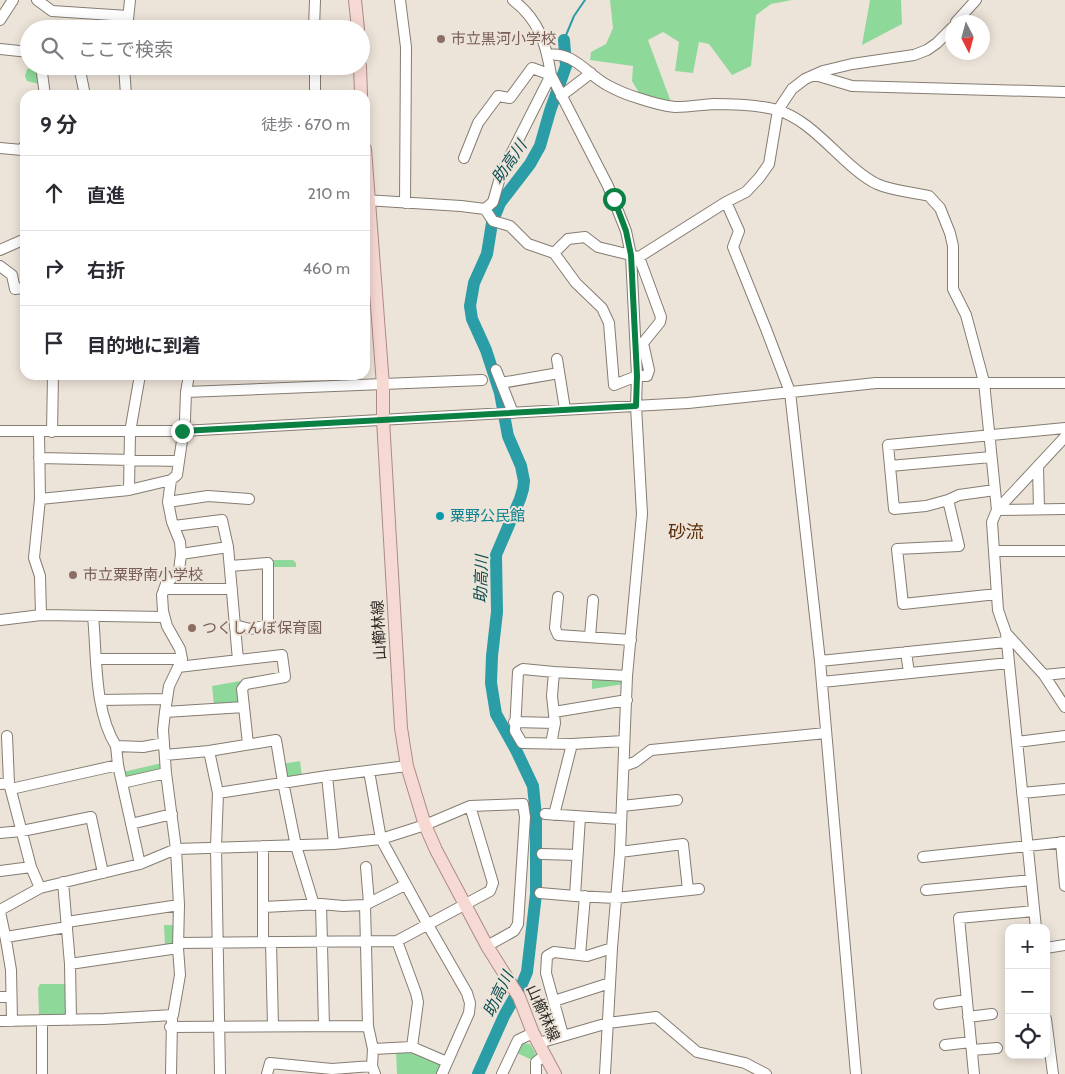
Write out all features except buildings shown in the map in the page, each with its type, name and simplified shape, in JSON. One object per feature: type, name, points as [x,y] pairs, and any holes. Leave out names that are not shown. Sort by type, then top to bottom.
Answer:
[{"type":"main road","points":[[355,0],[357,20]]},
{"type":"main road","points":[[360,75],[361,90]]},
{"type":"main road","name":"山櫛林線","points":[[370,235],[383,385],[383,420],[401,728],[408,766],[425,825],[487,946],[519,997],[544,1056],[555,1074]]},
{"type":"street","points":[[0,20],[13,0]]},
{"type":"street","points":[[37,0],[52,11],[128,16]]},
{"type":"street","points":[[128,20],[130,0]]},
{"type":"street","points":[[314,20],[315,0]]},
{"type":"street","points":[[400,0],[406,47],[405,203]]},
{"type":"street","points":[[485,209],[493,221],[510,226],[528,244],[554,253],[576,283],[602,308],[609,323],[614,385],[637,376],[647,376],[643,343],[660,322],[661,317],[608,186],[551,75],[548,55],[535,21],[524,8],[513,0]]},
{"type":"street","points":[[962,15],[976,0]]},
{"type":"street","points":[[554,253],[568,239],[585,237],[598,248],[635,256],[746,192],[769,164],[778,110],[792,89],[805,79],[823,71],[852,64],[920,52],[937,43],[945,35]]},
{"type":"street","points":[[0,49],[20,51]]},
{"type":"street","points":[[548,55],[557,54],[574,60],[607,85],[636,98],[655,103],[676,107],[714,104],[744,105],[778,110],[816,133],[852,166],[878,184],[929,196],[935,201],[940,208],[950,233],[953,246],[953,290],[966,315],[984,382],[997,510]]},
{"type":"street","points":[[464,158],[478,123],[498,96],[510,98],[532,68],[551,75]]},
{"type":"street","points":[[561,96],[591,73]]},
{"type":"street","points":[[42,75],[44,90]]},
{"type":"street","points":[[80,75],[83,90]]},
{"type":"street","points":[[125,75],[126,90]]},
{"type":"street","points":[[315,75],[315,90]]},
{"type":"street","points":[[370,200],[485,209],[493,202],[501,174],[551,75]]},
{"type":"street","points":[[815,75],[852,86],[1065,92]]},
{"type":"street","points":[[0,148],[20,150]]},
{"type":"street","points":[[726,202],[739,232],[733,247],[790,392],[820,661],[856,1074]]},
{"type":"street","points":[[0,250],[20,241]]},
{"type":"street","points":[[605,1074],[612,948],[620,852],[627,676],[642,514],[636,406],[635,256]]},
{"type":"street","points":[[0,266],[12,275],[15,289],[20,288]]},
{"type":"street","points":[[557,359],[565,409]]},
{"type":"street","points":[[496,370],[511,413]]},
{"type":"street","points":[[501,383],[559,373]]},
{"type":"street","points":[[52,432],[53,380]]},
{"type":"street","points":[[129,490],[130,432],[139,380]]},
{"type":"street","points":[[40,499],[129,490],[171,480],[177,475],[185,420],[188,380]]},
{"type":"street","points":[[186,392],[482,380]]},
{"type":"street","points":[[0,431],[182,431],[565,409],[688,404],[876,383],[1065,383]]},
{"type":"street","points":[[995,490],[959,495],[926,506],[894,509],[888,445],[1065,428]]},
{"type":"street","points":[[39,432],[40,499],[34,558],[40,576],[41,615]]},
{"type":"street","points":[[1036,924],[1006,638],[998,610],[992,522],[997,510],[1065,437]]},
{"type":"street","points":[[890,466],[991,457]]},
{"type":"street","points":[[39,458],[179,461]]},
{"type":"street","points":[[1038,466],[1039,509]]},
{"type":"street","points":[[171,480],[168,502],[180,542],[181,554],[178,571],[166,584],[162,595],[164,617],[180,649],[180,663],[170,686],[164,712],[166,773],[176,849],[179,905],[178,946],[180,975],[170,1027],[172,1074]]},
{"type":"street","points":[[168,502],[208,496],[249,499]]},
{"type":"street","points":[[948,500],[959,546],[897,549],[904,604],[997,594]]},
{"type":"street","points":[[997,510],[1065,509]]},
{"type":"street","points":[[174,526],[222,520],[228,547],[238,660]]},
{"type":"street","points":[[181,554],[228,547]]},
{"type":"street","points":[[994,551],[1065,551]]},
{"type":"street","points":[[230,566],[268,563],[268,625],[250,629],[235,625]]},
{"type":"street","points":[[164,589],[232,589]]},
{"type":"street","points":[[558,597],[555,628],[558,635],[631,640]]},
{"type":"street","points":[[590,637],[593,600]]},
{"type":"street","points":[[0,620],[41,615],[164,617]]},
{"type":"street","points":[[93,616],[100,700],[109,735],[116,746],[118,765],[140,864]]},
{"type":"street","points":[[820,661],[906,652],[1006,638]]},
{"type":"street","points":[[1006,638],[1044,675],[1065,707]]},
{"type":"street","points":[[906,652],[909,673]]},
{"type":"street","points":[[97,659],[180,663],[238,660],[282,655],[285,677],[246,684],[242,689],[248,744]]},
{"type":"street","points":[[822,682],[1008,663]]},
{"type":"street","points":[[624,741],[572,744],[522,743],[514,731],[514,722],[518,672],[523,669],[627,676]]},
{"type":"street","points":[[551,744],[554,718],[552,696],[554,672]]},
{"type":"street","points":[[1044,675],[1065,672]]},
{"type":"street","points":[[100,700],[166,699]]},
{"type":"street","points":[[514,722],[554,718],[627,700]]},
{"type":"street","points":[[164,712],[244,707]]},
{"type":"street","points":[[624,766],[634,762],[651,750],[826,733]]},
{"type":"street","points":[[7,736],[7,785],[31,867],[40,888]]},
{"type":"street","points":[[1016,742],[1065,736]]},
{"type":"street","points":[[165,755],[209,751],[276,740],[296,846],[318,905],[323,942],[324,1026]]},
{"type":"street","points":[[116,746],[143,747],[164,743]]},
{"type":"street","points":[[572,744],[550,814],[620,819]]},
{"type":"street","points":[[209,751],[218,793],[216,847],[220,1074]]},
{"type":"street","points":[[7,785],[118,765]]},
{"type":"street","points":[[218,793],[283,782],[408,766]]},
{"type":"street","points":[[369,771],[381,839],[467,993],[470,1003],[466,1021],[442,1074]]},
{"type":"street","points":[[122,783],[166,773]]},
{"type":"street","points":[[327,776],[334,844]]},
{"type":"street","points":[[1022,793],[1065,789]]},
{"type":"street","points":[[622,806],[677,800]]},
{"type":"street","points":[[12,1021],[11,970],[0,911],[40,888],[140,864],[176,849],[296,846],[381,839],[425,825],[470,806],[523,804],[525,817],[518,924],[514,931],[487,946]]},
{"type":"street","points":[[70,964],[178,946],[218,943],[398,940],[490,891],[493,883],[470,806]]},
{"type":"street","points":[[132,824],[172,814]]},
{"type":"street","points":[[0,833],[22,831],[91,817],[103,873]]},
{"type":"street","points":[[580,817],[577,855],[580,896],[580,955]]},
{"type":"street","points":[[923,857],[1063,842],[1065,886]]},
{"type":"street","points":[[620,852],[683,844],[688,890]]},
{"type":"street","points":[[263,846],[264,907],[273,1026]]},
{"type":"street","points":[[542,854],[577,855]]},
{"type":"street","points":[[0,871],[31,867]]},
{"type":"street","points":[[267,1074],[270,1063],[332,1071],[373,1070],[373,1049],[368,1026],[366,867]]},
{"type":"street","points":[[926,890],[1031,880]]},
{"type":"street","points":[[63,882],[70,964],[71,1020]]},
{"type":"street","points":[[264,907],[367,904],[405,885]]},
{"type":"street","points":[[540,893],[616,898],[699,889]]},
{"type":"street","points":[[6,937],[179,905]]},
{"type":"street","points":[[974,1074],[959,918],[1034,910]]},
{"type":"street","points":[[398,940],[418,1002],[412,1046]]},
{"type":"street","points":[[1050,947],[1065,945]]},
{"type":"street","points":[[563,1035],[546,973],[547,956],[554,952],[587,956],[612,948]]},
{"type":"street","points":[[554,1001],[610,983]]},
{"type":"street","points":[[0,997],[11,997]]},
{"type":"street","points":[[939,1004],[967,1000]]},
{"type":"street","points":[[0,1021],[141,1018],[173,1014]]},
{"type":"street","points":[[968,1017],[992,1014]]},
{"type":"street","points":[[502,1074],[518,1040],[563,1035],[608,1023],[656,1017],[697,1052],[746,1063],[766,1074]]},
{"type":"street","points":[[42,1020],[42,1074]]},
{"type":"street","points":[[170,1027],[368,1026]]},
{"type":"street","points":[[945,1045],[997,1048]]},
{"type":"street","points":[[373,1049],[412,1046],[447,1062]]},
{"type":"street","points":[[1050,1050],[1053,1074]]},
{"type":"street","points":[[536,1074],[536,1062],[544,1056]]},
{"type":"green space","points":[[610,0],[792,0],[771,4],[756,15],[751,66],[732,75],[709,44],[699,42],[693,73],[675,71],[679,42],[663,32],[648,40],[671,102],[641,96],[632,81],[633,66],[590,60],[591,52],[606,44],[613,28]]},
{"type":"green space","points":[[870,0],[901,0],[902,24],[862,45]]},
{"type":"green space","points":[[38,75],[39,84],[27,81],[25,76]]},
{"type":"green space","points":[[271,560],[293,560],[296,563],[296,567],[271,567]]},
{"type":"green space","points":[[592,678],[624,681],[624,684],[592,689]]},
{"type":"green space","points":[[240,681],[241,700],[239,704],[214,706],[212,686]]},
{"type":"green space","points":[[300,761],[302,776],[288,778],[284,774],[282,764]]},
{"type":"green space","points":[[162,763],[160,772],[128,779],[124,776],[123,772]]},
{"type":"green space","points":[[164,925],[175,925],[175,941],[171,945],[165,946]]},
{"type":"green space","points":[[40,984],[67,984],[67,1013],[63,1016],[39,1016],[38,988]]},
{"type":"green space","points":[[521,1043],[530,1044],[536,1054],[532,1060],[515,1052]]},
{"type":"green space","points":[[416,1050],[438,1061],[441,1066],[437,1074],[397,1074],[396,1051]]},
{"type":"waterway","points":[[564,40],[574,16],[585,0]]},
{"type":"waterway","name":"助高川","points":[[478,1074],[504,1016],[527,972],[536,894],[536,816],[533,786],[496,714],[491,683],[497,612],[496,555],[520,499],[524,481],[521,466],[508,436],[500,393],[486,350],[472,319],[470,306],[474,283],[487,254],[492,223],[500,203],[530,164],[540,146],[566,66],[564,40]]},
{"type":"place","name":"市立黒河小学校","points":[[441,39]]},
{"type":"place","name":"粟野公民館","points":[[440,516]]},
{"type":"place","name":"市立粟野南小学校","points":[[73,575]]},
{"type":"place","name":"つくしんぼ保育園","points":[[192,628]]},
{"type":"district","name":"砂流","points":[[686,532]]},
{"type":"route","points":[[182,431],[636,406],[637,376],[631,255],[626,231],[614,199]]}]
